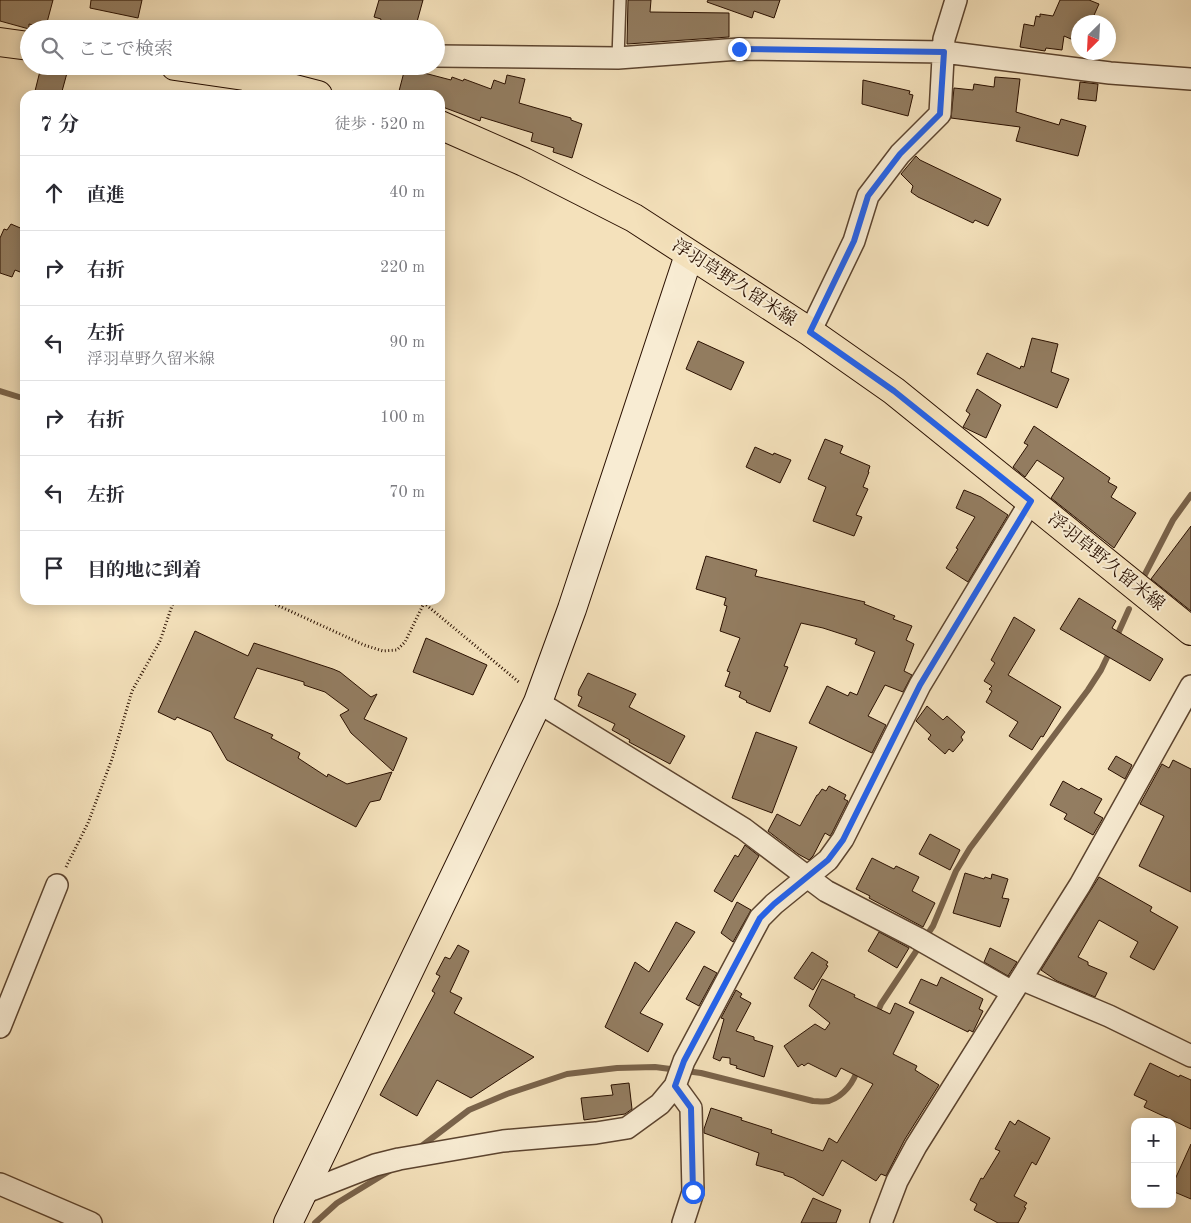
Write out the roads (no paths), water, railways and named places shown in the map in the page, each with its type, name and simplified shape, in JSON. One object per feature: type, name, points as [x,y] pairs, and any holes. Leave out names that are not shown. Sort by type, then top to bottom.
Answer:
[{"type":"main road","points":[[0,42],[20,45]]},
{"type":"main road","points":[[263,75],[304,90]]},
{"type":"main road","name":"浮羽草野久留米線","points":[[445,127],[524,162],[626,214],[810,332],[894,391],[1191,631]]},
{"type":"street","points":[[810,332],[854,241],[868,196],[900,154],[940,114],[944,39],[956,0]]},
{"type":"street","points":[[445,56],[618,58],[739,49],[944,52],[1110,74],[1191,79]]},
{"type":"street","points":[[288,1223],[538,702],[572,609],[689,255]]},
{"type":"street","points":[[301,1194],[375,1165],[399,1159],[503,1141],[596,1134],[627,1128],[660,1104],[679,1075],[760,918],[774,904],[828,860],[843,840],[920,685],[1031,501]]},
{"type":"street","points":[[881,1223],[897,1181],[916,1146],[1080,885],[1191,686]]},
{"type":"street","points":[[538,702],[744,830],[826,891],[924,942],[1017,985],[1109,1016],[1191,1056]]},
{"type":"street","points":[[0,1027],[57,885]]},
{"type":"street","points":[[679,1075],[691,1108],[693,1192],[683,1223]]},
{"type":"street","points":[[0,1184],[91,1223]]},
{"type":"lane","points":[[618,58],[620,0]]},
{"type":"waterway","points":[[0,391],[19,397]]},
{"type":"waterway","points":[[1142,580],[1173,520],[1191,495]]},
{"type":"waterway","points":[[1116,638],[1129,609]]},
{"type":"waterway","points":[[876,1016],[881,1004],[933,926],[956,871],[970,848],[1088,690],[1101,670],[1111,649]]},
{"type":"waterway","points":[[419,1148],[469,1110],[507,1094],[567,1074],[617,1068],[655,1067],[701,1073],[813,1101],[829,1101],[844,1092],[854,1078],[858,1068]]},
{"type":"waterway","points":[[315,1223],[337,1203],[391,1170]]}]
